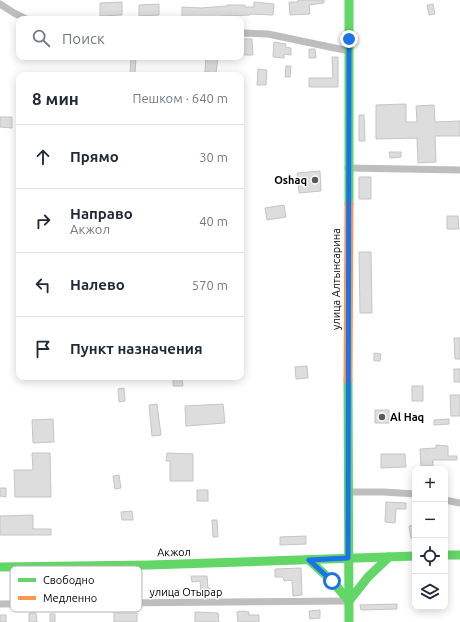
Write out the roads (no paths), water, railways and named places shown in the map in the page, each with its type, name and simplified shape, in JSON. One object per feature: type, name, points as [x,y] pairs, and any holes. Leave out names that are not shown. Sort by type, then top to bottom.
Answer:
[{"type":"main road","name":"улица Алтынсарина","points":[[349,0],[349,622]]},
{"type":"main road","points":[[448,555],[460,555]]},
{"type":"main road","name":"Акжол","points":[[0,566],[149,564],[412,556]]},
{"type":"main road","points":[[309,560],[332,581],[349,601],[368,577],[389,557]]},
{"type":"street","points":[[0,4],[20,16]]},
{"type":"street","points":[[244,33],[268,34],[349,51]]},
{"type":"street","points":[[348,168],[460,170]]},
{"type":"street","points":[[348,492],[412,494]]},
{"type":"street","points":[[448,501],[460,503]]},
{"type":"street","name":"улица Отырар","points":[[142,603],[349,601]]},
{"type":"street","name":"улица Отырар","points":[[0,604],[10,604]]},
{"type":"place","name":"Oshaq","points":[[315,180]]},
{"type":"place","name":"Al Haq","points":[[382,417]]}]
